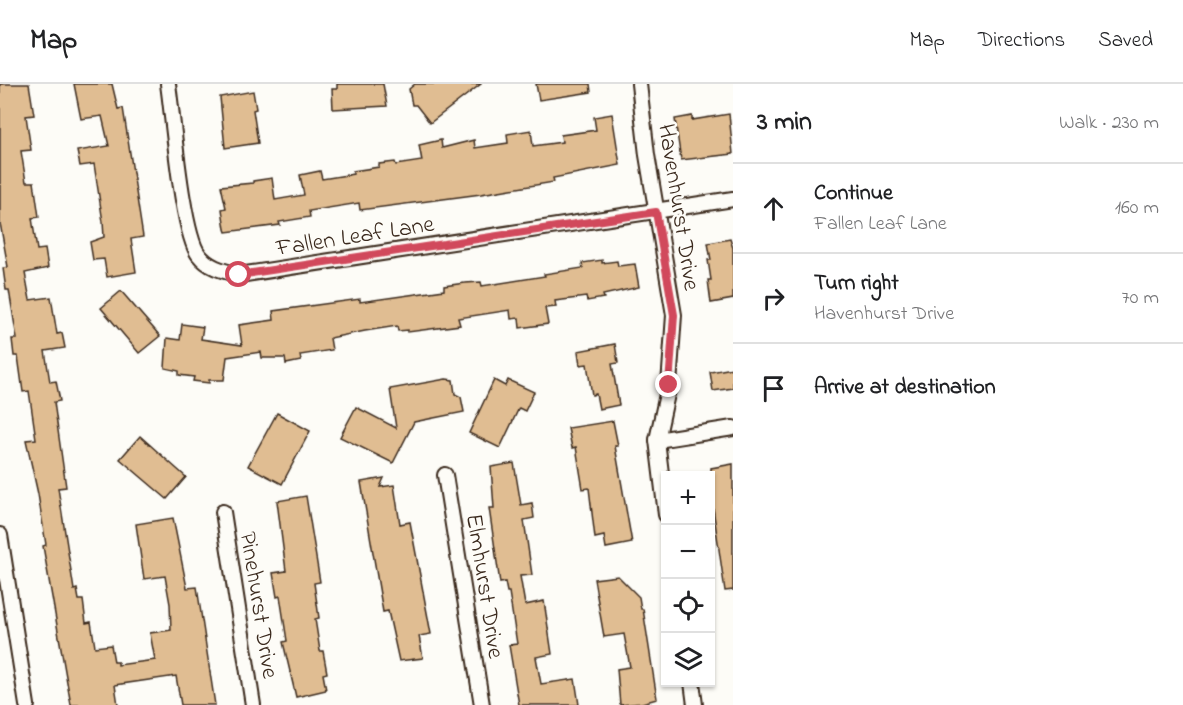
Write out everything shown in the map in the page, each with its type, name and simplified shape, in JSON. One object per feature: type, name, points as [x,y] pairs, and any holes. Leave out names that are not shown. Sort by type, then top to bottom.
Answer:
[{"type":"street","name":"Fallen Leaf Lane","points":[[168,84],[187,224],[198,254],[211,267],[239,275],[733,199]]},
{"type":"street","name":"Havenhurst Drive","points":[[639,84],[656,212],[674,315],[669,385],[657,440],[661,473]]},
{"type":"street","points":[[657,440],[733,428]]},
{"type":"street","name":"Elmhurst Drive","points":[[445,475],[482,705]]},
{"type":"street","name":"Pinehurst Drive","points":[[223,512],[253,705]]},
{"type":"street","points":[[0,535],[27,705]]},
{"type":"street","points":[[693,687],[695,705]]},
{"type":"building","points":[[0,84],[29,84],[34,115],[26,116],[31,150],[21,151],[26,182],[34,182],[39,217],[32,218],[37,250],[45,249],[48,268],[25,273],[30,300],[51,297],[57,334],[62,333],[65,348],[45,351],[50,382],[56,381],[60,401],[54,402],[66,487],[58,488],[74,590],[77,589],[79,600],[83,600],[86,623],[91,622],[95,647],[111,645],[114,662],[118,662],[118,665],[155,660],[150,633],[171,630],[170,604],[165,576],[144,579],[136,524],[173,518],[187,588],[197,587],[215,705],[181,705],[176,676],[115,685],[118,705],[71,705],[43,546],[46,545],[38,494],[26,440],[36,439],[29,391],[23,392],[18,356],[14,356],[12,339],[17,339],[3,268],[8,267],[0,223]]},
{"type":"building","points":[[74,84],[112,84],[118,109],[123,108],[143,237],[131,239],[136,272],[107,277],[104,259],[93,260],[90,242],[104,237],[103,222],[94,164],[80,166],[77,151],[109,146],[102,116],[81,119]]},
{"type":"building","points":[[337,84],[383,84],[387,106],[333,109],[332,89],[337,89]]},
{"type":"building","points":[[415,84],[481,84],[430,123],[416,105],[412,105],[409,89]]},
{"type":"building","points":[[536,84],[590,84],[591,92],[539,100]]},
{"type":"building","points":[[253,91],[256,109],[253,110],[258,143],[225,148],[220,97]]},
{"type":"building","points":[[612,114],[620,165],[553,178],[554,182],[481,194],[360,210],[359,203],[309,211],[310,217],[279,222],[280,225],[226,232],[225,229],[222,209],[226,208],[221,186],[253,183],[253,181],[272,178],[275,200],[304,195],[300,175],[320,171],[322,179],[353,174],[353,171],[379,167],[379,164],[395,162],[396,165],[422,161],[419,145],[441,140],[442,148],[474,140],[475,148],[508,143],[507,134],[531,130],[533,146],[562,142],[561,135],[596,130],[594,117]]},
{"type":"building","points":[[729,114],[733,154],[681,160],[675,119],[692,116],[692,120]]},
{"type":"building","points":[[730,239],[733,248],[733,299],[711,303],[708,260],[711,260],[708,243]]},
{"type":"building","points":[[602,260],[602,263],[617,261],[618,266],[635,264],[639,287],[587,301],[586,297],[555,301],[556,307],[545,308],[548,324],[520,328],[519,318],[511,319],[510,310],[458,318],[460,325],[408,332],[408,330],[398,331],[397,326],[365,331],[330,338],[332,350],[300,355],[301,361],[286,364],[285,358],[262,358],[261,352],[227,357],[224,380],[209,380],[209,383],[193,381],[194,377],[179,375],[179,371],[165,368],[167,338],[180,340],[182,324],[203,327],[201,339],[242,345],[239,325],[274,320],[273,311],[444,290],[444,286],[465,283],[481,282],[482,286],[583,268],[582,263]]},
{"type":"building","points":[[121,291],[160,336],[139,353],[101,308]]},
{"type":"building","points":[[615,344],[618,363],[612,364],[619,405],[599,409],[596,394],[592,395],[587,364],[580,365],[578,351]]},
{"type":"building","points":[[733,368],[733,388],[713,391],[710,372]]},
{"type":"building","points":[[446,379],[453,380],[455,394],[461,397],[464,412],[414,422],[393,463],[340,437],[356,407],[396,428],[390,389]]},
{"type":"building","points":[[494,380],[505,386],[508,380],[534,392],[525,411],[519,408],[500,448],[469,433]]},
{"type":"building","points":[[277,413],[310,431],[282,484],[248,466]]},
{"type":"building","points":[[613,421],[618,446],[615,446],[632,543],[606,548],[604,536],[595,538],[589,488],[583,489],[576,447],[572,448],[568,428]]},
{"type":"building","points":[[140,436],[186,477],[167,499],[120,459]]},
{"type":"building","points":[[514,463],[521,505],[532,503],[534,518],[524,520],[532,575],[520,576],[525,605],[544,601],[552,654],[536,657],[541,684],[575,679],[579,705],[519,705],[509,645],[517,644],[509,592],[507,592],[505,582],[500,583],[489,508],[494,508],[491,467]]},
{"type":"building","points":[[733,464],[733,590],[725,591],[715,522],[715,471],[711,471],[711,468]]},
{"type":"building","points":[[384,478],[380,487],[394,485],[400,524],[410,522],[431,634],[419,636],[423,658],[399,661],[388,611],[383,612],[361,482]]},
{"type":"building","points":[[306,496],[320,582],[314,583],[319,618],[315,619],[320,651],[323,651],[327,673],[323,674],[326,690],[296,697],[283,642],[287,641],[280,596],[277,597],[273,573],[286,571],[277,501]]},
{"type":"building","points":[[618,576],[639,597],[641,609],[643,609],[657,699],[642,703],[620,705],[617,669],[630,667],[624,634],[604,637],[594,579]]},
{"type":"route","points":[[239,275],[292,269],[401,249],[656,212],[674,315],[669,385]]}]
